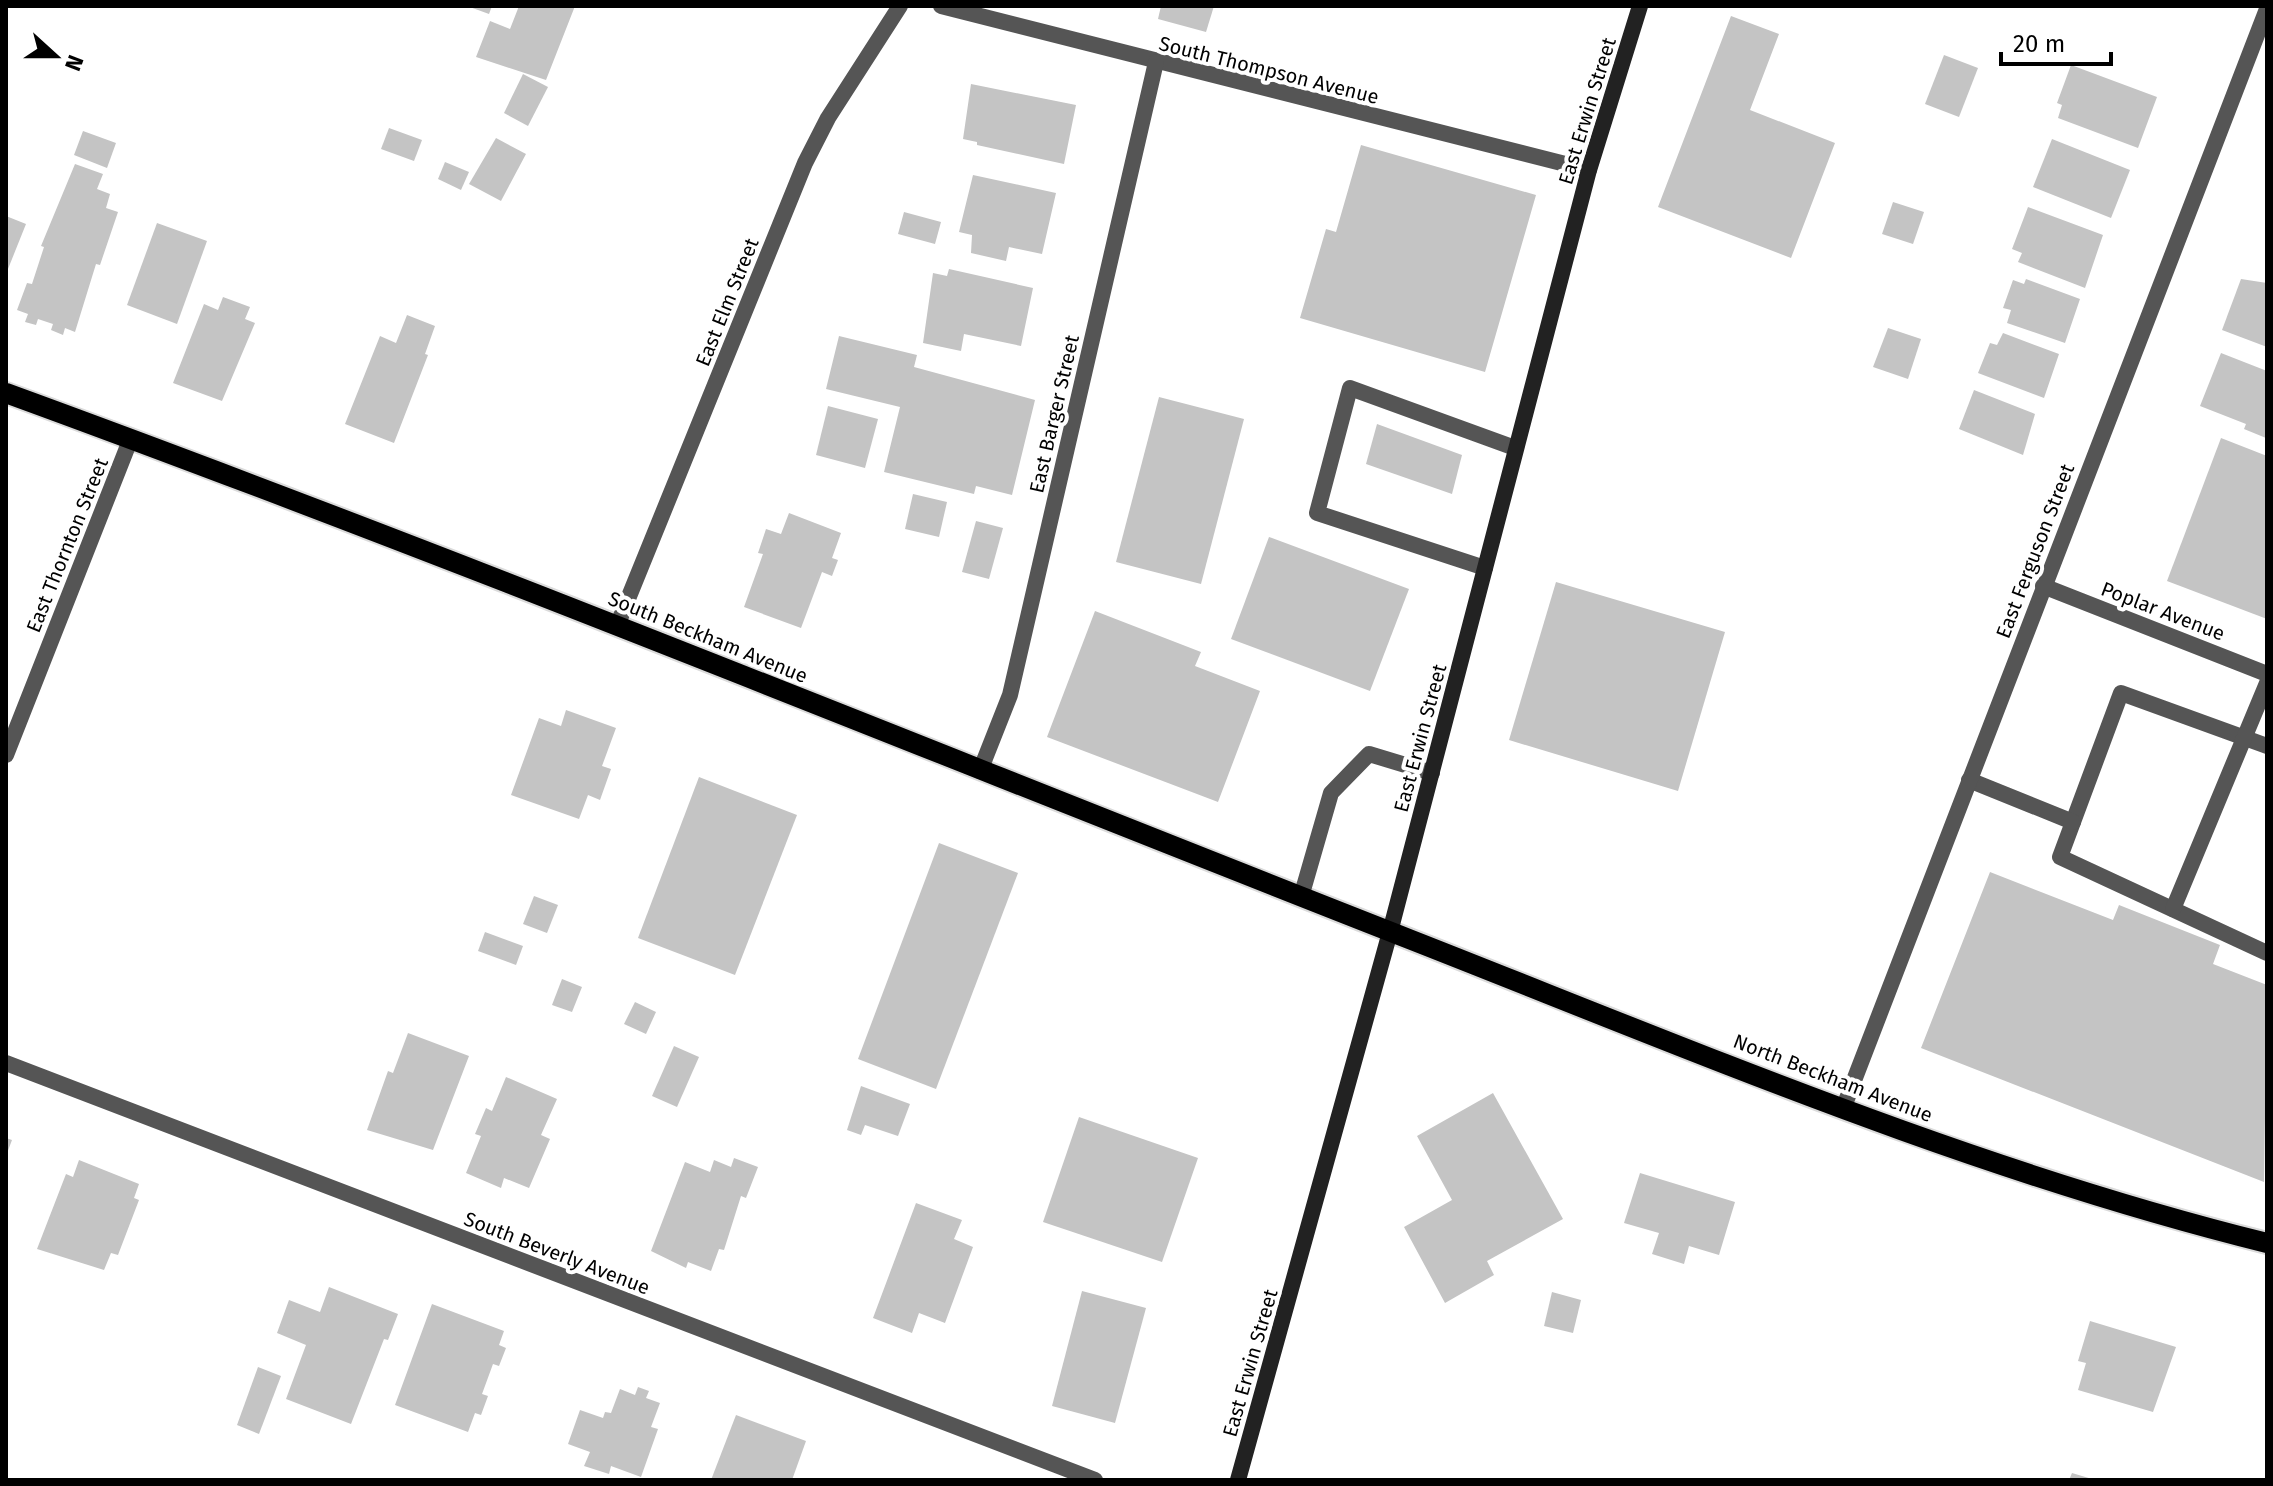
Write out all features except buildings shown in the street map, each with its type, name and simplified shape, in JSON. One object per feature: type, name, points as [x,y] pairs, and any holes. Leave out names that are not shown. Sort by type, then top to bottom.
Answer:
[{"type":"main road","name":"East Erwin Street","points":[[1238,1480],[1390,932],[1589,170],[1640,6]]},
{"type":"main road","name":"South Beckham Avenue","points":[[6,393],[131,438],[617,626],[1390,932]]},
{"type":"main road","name":"North Beckham Avenue","points":[[1390,932],[1843,1109],[2067,1189],[2267,1243]]},
{"type":"street","name":"East Elm Street","points":[[617,626],[805,163],[828,118],[900,6]]},
{"type":"street","name":"South Thompson Avenue","points":[[941,6],[1589,170]]},
{"type":"street","name":"East Ferguson Street","points":[[1843,1109],[2267,9]]},
{"type":"street","name":"East Barger Street","points":[[980,771],[1010,695],[1156,62]]},
{"type":"street","points":[[1485,568],[1317,513],[1350,388],[1515,448]]},
{"type":"street","name":"East Thornton Street","points":[[6,755],[131,438]]},
{"type":"street","name":"Poplar Avenue","points":[[2043,586],[2267,674]]},
{"type":"street","points":[[2173,909],[2267,683]]},
{"type":"street","points":[[2266,950],[2060,857],[2121,693],[2267,746]]},
{"type":"street","points":[[1301,897],[1331,793],[1369,754],[1432,773]]},
{"type":"street","points":[[1969,780],[2073,822]]},
{"type":"street","name":"South Beverly Avenue","points":[[6,1063],[1095,1480]]}]
